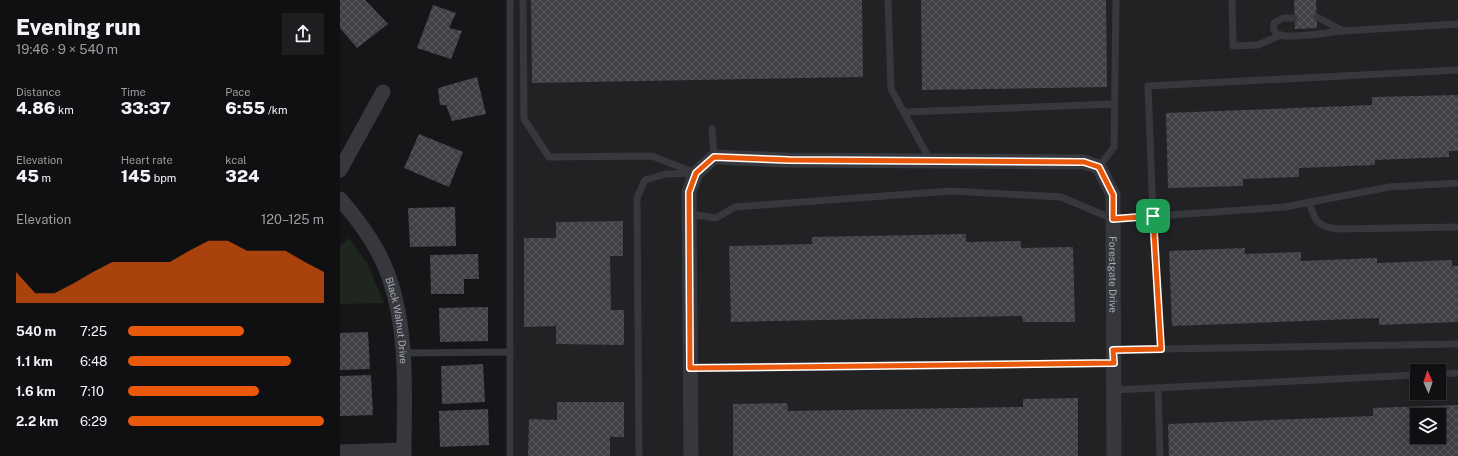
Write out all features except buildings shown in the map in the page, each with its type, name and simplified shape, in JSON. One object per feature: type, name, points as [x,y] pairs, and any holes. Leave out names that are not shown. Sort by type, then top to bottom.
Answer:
[{"type":"street","points":[[340,170],[383,92]]},
{"type":"street","points":[[691,456],[689,192],[696,173],[714,157],[789,160],[1084,162],[1099,167]]},
{"type":"street","name":"Forestgate Drive","points":[[1099,167],[1113,195],[1114,456]]},
{"type":"street","name":"Black Walnut Drive","points":[[340,199],[363,228],[377,252],[389,277],[400,317],[403,353],[404,453]]},
{"type":"street","points":[[340,452],[404,453]]},
{"type":"lane","points":[[510,0],[510,456]]},
{"type":"lane","points":[[523,0],[524,120],[549,157],[652,156],[696,173]]},
{"type":"lane","points":[[888,0],[891,88],[930,161]]},
{"type":"lane","points":[[1099,167],[1114,147],[1116,0]]},
{"type":"lane","points":[[1232,0],[1233,46],[1258,45],[1281,36],[1299,36],[1343,31],[1458,24]]},
{"type":"lane","points":[[1281,36],[1275,32],[1273,27],[1274,23],[1283,18],[1294,18]]},
{"type":"lane","points":[[1317,18],[1343,31]]},
{"type":"lane","points":[[1161,349],[1153,216],[1148,86],[1458,70]]},
{"type":"lane","points":[[904,112],[1114,104]]},
{"type":"lane","points":[[712,129],[714,157]]},
{"type":"lane","points":[[639,456],[637,198],[645,180],[666,174],[696,173]]},
{"type":"lane","points":[[689,214],[716,218],[735,208],[951,191],[1061,197],[1113,219],[1285,207],[1389,187],[1458,183]]},
{"type":"lane","points":[[1309,202],[1313,217],[1320,225],[1339,230],[1458,227]]},
{"type":"lane","points":[[690,368],[1113,357],[1161,349],[1458,344]]},
{"type":"lane","points":[[403,353],[510,352]]},
{"type":"lane","points":[[1446,374],[1458,373]]},
{"type":"lane","points":[[1114,390],[1410,375]]},
{"type":"lane","points":[[1158,388],[1160,456]]},
{"type":"shaded area","points":[[513,0],[1458,0],[1458,456],[514,456]]},
{"type":"shaded area","points":[[349,238],[367,263],[384,303],[340,304],[340,247]]},
{"type":"route","points":[[714,157],[789,160],[1084,162],[1099,167],[1113,195],[1113,219],[1153,216],[1161,349],[1113,350],[1114,363],[690,368],[689,192],[696,173],[714,157]]}]
